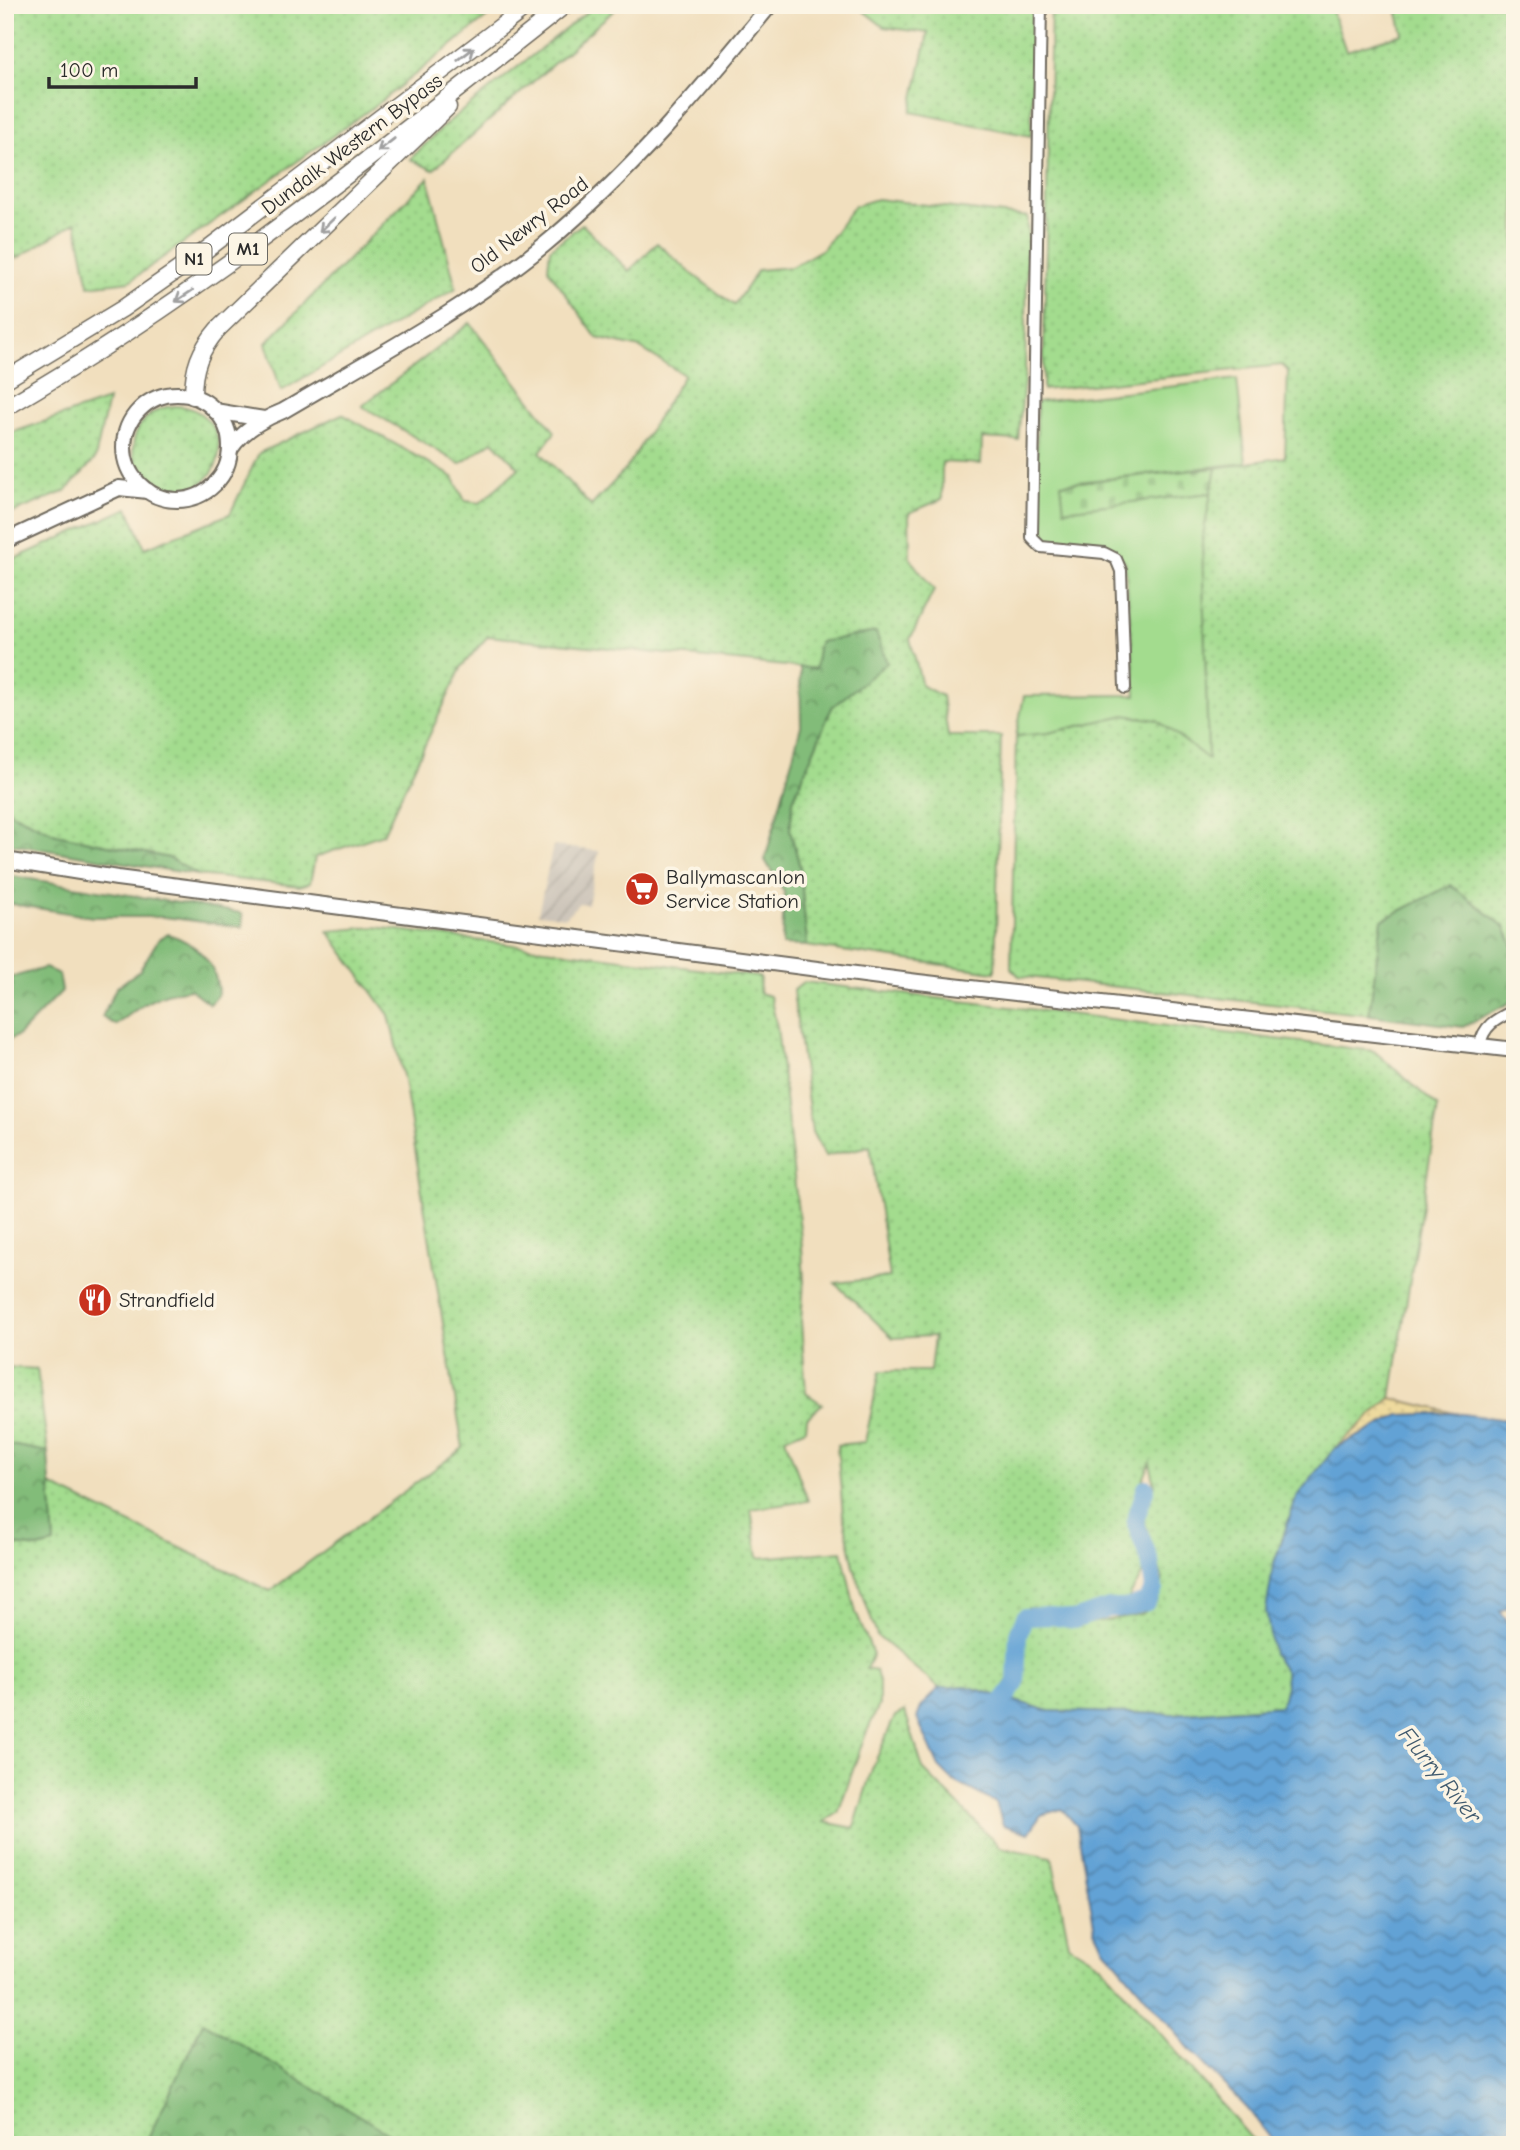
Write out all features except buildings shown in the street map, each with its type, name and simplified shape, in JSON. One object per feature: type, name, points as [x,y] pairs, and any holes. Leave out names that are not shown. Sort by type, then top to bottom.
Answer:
[{"type":"highway","name":"N1","points":[[88,330],[202,253],[529,5]]},
{"type":"highway","points":[[193,396],[198,357],[218,329],[441,115],[479,73],[565,5]]},
{"type":"highway","name":"Dundalk Western Bypass","points":[[5,408],[105,349],[215,275],[479,73]]},
{"type":"highway","points":[[5,369],[88,330]]},
{"type":"highway","points":[[5,380],[88,330]]},
{"type":"main road","name":"Old Newry Road","points":[[230,450],[235,442],[264,419],[283,411],[449,313],[542,247],[610,187],[683,108],[770,5]]},
{"type":"main road","points":[[176,393],[193,396],[208,404],[228,431],[230,450],[226,468],[216,483],[201,494],[183,500],[165,499],[148,491],[134,479],[126,464],[123,447],[126,431],[139,410],[160,396],[176,393]]},
{"type":"main road","points":[[215,411],[264,419]]},
{"type":"main road","points":[[119,488],[126,464]]},
{"type":"main road","points":[[5,541],[119,488],[148,491]]},
{"type":"main road","points":[[5,860],[117,878],[904,980],[1515,1050]]},
{"type":"street","points":[[1041,5],[1032,538],[1041,547],[1104,552],[1116,559],[1121,571],[1125,688]]},
{"type":"street","points":[[1480,1045],[1482,1033],[1490,1023],[1515,1010]]},
{"type":"shaded area","points":[[553,846],[599,851],[588,904],[579,903],[566,917],[538,914]]},
{"type":"green space","points":[[5,5],[502,5],[383,100],[130,281],[89,286],[76,222],[16,259],[5,241]]},
{"type":"green space","points":[[596,5],[620,5],[433,170],[410,159],[447,123]]},
{"type":"green space","points":[[856,5],[1034,5],[1031,136],[911,112],[928,33],[884,27]]},
{"type":"green space","points":[[1051,5],[1330,5],[1346,51],[1403,34],[1398,13],[1412,5],[1515,5],[1515,951],[1505,927],[1382,920],[1369,1015],[1019,976],[1011,968],[1016,736],[1048,733],[1125,715],[1157,719],[1208,758],[1202,541],[1216,468],[1285,457],[1288,371],[1282,365],[1043,390]]},
{"type":"green space","points":[[428,178],[456,288],[281,391],[266,343]]},
{"type":"green space","points":[[877,199],[1028,217],[1025,371],[1018,440],[982,438],[981,464],[942,462],[942,499],[909,513],[910,559],[934,590],[910,639],[922,686],[942,696],[948,736],[1001,736],[995,972],[807,946],[800,867],[790,830],[793,800],[832,707],[886,663],[815,669],[488,636],[462,666],[383,834],[315,857],[310,883],[299,886],[198,875],[169,858],[56,834],[5,810],[5,563],[128,508],[145,548],[230,514],[259,453],[342,414],[453,477],[465,501],[480,503],[519,468],[493,441],[460,464],[362,406],[470,323],[555,432],[540,452],[591,506],[626,469],[684,375],[640,348],[597,338],[548,269],[550,249],[582,224],[629,271],[657,243],[734,305],[758,270],[791,267],[823,249],[854,206]]},
{"type":"green space","points":[[1237,379],[1246,463],[1061,484],[1064,510],[1211,493],[1202,541],[1208,759],[1157,720],[1125,715],[1048,733],[1016,736],[1024,696],[1136,695],[1125,561],[1105,546],[1042,541],[1036,536],[1037,402]]},
{"type":"green space","points":[[108,400],[95,459],[66,491],[5,516],[5,435]]},
{"type":"green space","points":[[176,406],[193,409],[207,418],[216,432],[219,449],[216,466],[207,480],[193,489],[176,492],[159,489],[145,480],[136,466],[133,449],[136,432],[145,418],[159,409]]},
{"type":"green space","points":[[1216,468],[1211,493],[1063,510],[1060,484]]},
{"type":"green space","points":[[876,632],[887,663],[832,707],[793,800],[790,830],[800,867],[807,946],[782,945],[784,892],[765,860],[801,726],[800,667],[815,669],[819,642]]},
{"type":"green space","points":[[5,810],[56,834],[169,858],[198,875],[5,843]]},
{"type":"green space","points":[[5,875],[242,913],[243,927],[164,917],[93,917],[5,903]]},
{"type":"green space","points":[[1451,885],[1505,927],[1515,951],[1515,1000],[1463,1027],[1369,1015],[1382,920]]},
{"type":"green space","points":[[375,927],[760,977],[759,993],[770,996],[777,1027],[802,1247],[804,1282],[801,1321],[806,1393],[822,1404],[807,1418],[806,1429],[785,1438],[808,1501],[751,1509],[758,1558],[842,1551],[856,1613],[873,1654],[866,1669],[876,1671],[879,1682],[879,1705],[864,1738],[838,1813],[824,1822],[854,1828],[872,1769],[895,1716],[905,1711],[923,1769],[1000,1847],[1052,1857],[1069,1945],[1100,1964],[1257,2145],[5,2145],[5,1544],[38,1548],[54,1544],[50,1485],[270,1591],[463,1448],[404,1080],[389,1015],[328,931]]},
{"type":"green space","points":[[168,934],[188,943],[204,956],[214,973],[218,994],[210,1004],[190,989],[178,991],[150,1001],[116,1025],[102,1017],[116,988],[140,970],[158,940]]},
{"type":"green space","points":[[45,968],[59,974],[62,991],[19,1035],[5,1042],[5,979]]},
{"type":"green space","points":[[804,982],[1374,1051],[1438,1107],[1391,1398],[1335,1448],[1297,1496],[1274,1563],[1273,1654],[1285,1672],[1286,1686],[1281,1706],[1174,1714],[1133,1714],[1049,1711],[1011,1700],[1022,1680],[1022,1635],[1029,1621],[1079,1625],[1142,1614],[1157,1602],[1163,1579],[1143,1517],[1155,1485],[1150,1463],[1130,1511],[1144,1571],[1127,1601],[1108,1601],[1075,1612],[1028,1608],[1016,1625],[1010,1676],[998,1696],[966,1686],[939,1688],[877,1636],[855,1571],[843,1515],[837,1445],[865,1442],[880,1371],[930,1371],[934,1336],[893,1338],[835,1283],[890,1277],[870,1146],[825,1156],[812,1132],[793,991]]},
{"type":"green space","points":[[5,1367],[37,1369],[48,1452],[5,1444]]},
{"type":"green space","points":[[5,1444],[48,1452],[54,1544],[38,1548],[5,1544]]},
{"type":"green space","points":[[203,2022],[408,2145],[145,2145]]},
{"type":"sand","points":[[1391,1398],[1454,1413],[1400,1415],[1335,1448]]},
{"type":"water","name":"Flurry River","points":[[1454,1413],[1515,1421],[1515,1604],[1500,1611],[1515,1630],[1515,2145],[1276,2145],[1247,2108],[1194,2054],[1104,1948],[1095,1930],[1077,1826],[1062,1809],[1041,1815],[1029,1833],[1003,1825],[996,1803],[952,1780],[939,1767],[917,1718],[922,1705],[939,1688],[966,1686],[1049,1711],[1174,1714],[1281,1706],[1286,1686],[1285,1672],[1273,1654],[1266,1610],[1274,1563],[1297,1496],[1335,1448],[1400,1415]]},
{"type":"waterway","points":[[993,1715],[1016,1683],[1018,1634],[1025,1617],[1051,1616],[1074,1620],[1109,1608],[1125,1608],[1147,1602],[1154,1589],[1150,1562],[1135,1521],[1146,1488]]},
{"type":"place","name":"Ballymascanlon Service Station","points":[[642,889]]},
{"type":"place","name":"Strandfield","points":[[95,1300]]}]
